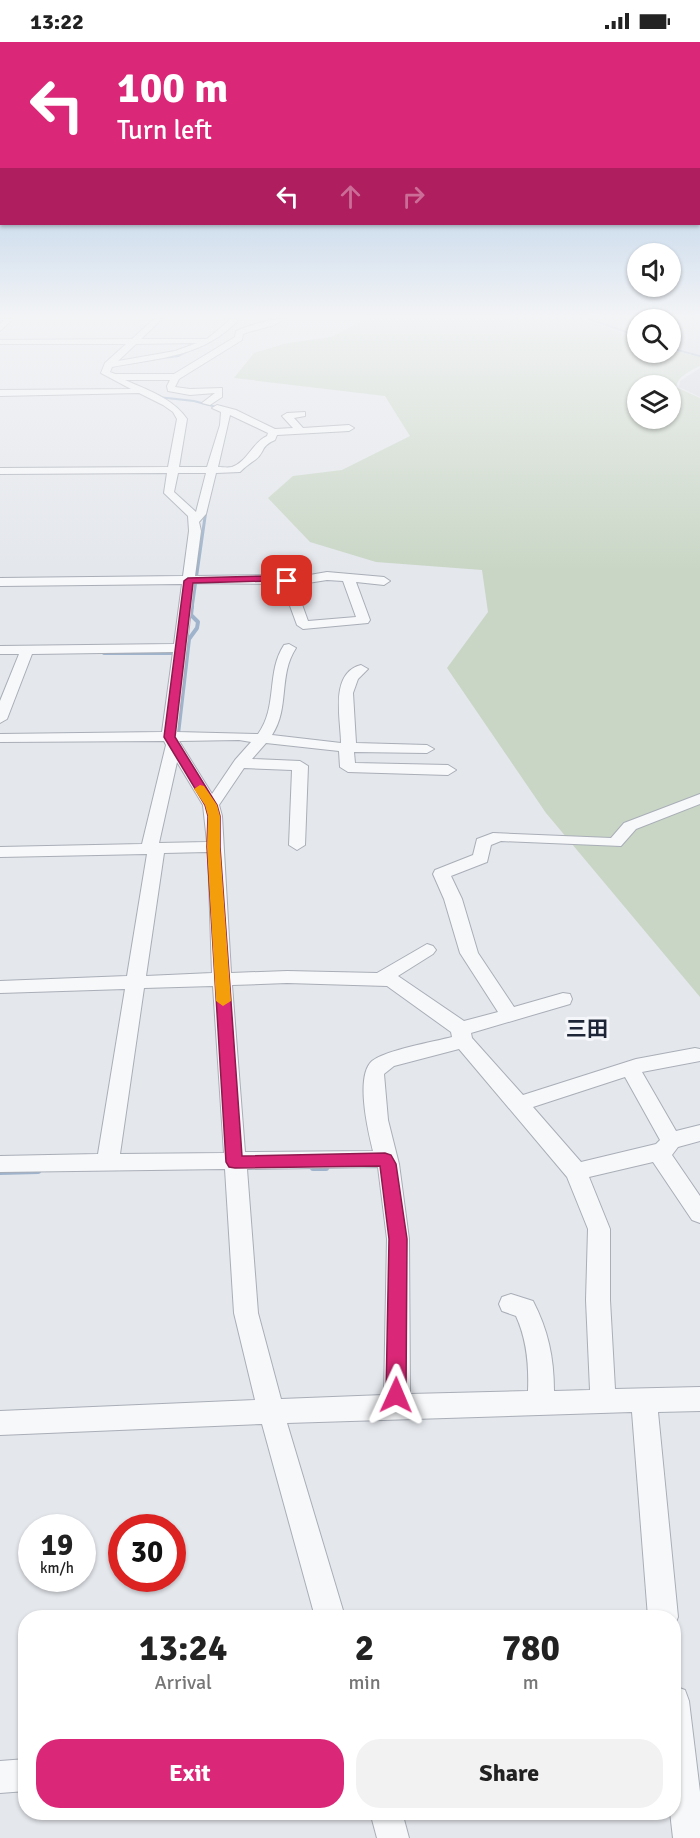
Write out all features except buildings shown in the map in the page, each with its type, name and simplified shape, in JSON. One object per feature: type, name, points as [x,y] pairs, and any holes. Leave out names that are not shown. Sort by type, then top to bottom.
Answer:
[{"type":"street","points":[[113,1162],[171,741],[180,651],[194,581],[195,520],[193,515],[169,493],[171,471],[182,419],[176,410],[162,403]]},
{"type":"street","points":[[206,403],[273,432],[349,428]]},
{"type":"street","points":[[195,520],[201,514],[228,412]]},
{"type":"street","points":[[300,430],[288,416],[302,414]]},
{"type":"street","points":[[0,471],[236,470],[246,460],[253,457],[262,442],[273,438],[273,432]]},
{"type":"street","points":[[0,582],[269,579],[287,581],[316,580],[327,576],[384,581]]},
{"type":"street","points":[[287,581],[303,625],[364,620],[348,578]]},
{"type":"street","points":[[211,805],[241,763],[262,739],[275,716],[279,676],[285,652],[289,648]]},
{"type":"street","points":[[0,650],[180,651]]},
{"type":"street","points":[[0,719],[26,651]]},
{"type":"street","points":[[361,669],[352,677],[346,693],[348,767],[448,770]]},
{"type":"street","points":[[0,738],[171,741],[239,736],[346,747],[427,749]]},
{"type":"street","points":[[171,741],[211,805],[214,816],[213,847],[246,1313],[271,1411],[328,1610]]},
{"type":"street","points":[[241,763],[300,766],[297,845]]},
{"type":"street","points":[[509,1014],[469,953],[453,899],[441,874],[482,858],[483,842],[499,836],[615,843],[630,826],[700,799]]},
{"type":"street","points":[[0,852],[213,847]]},
{"type":"street","points":[[381,979],[427,950]]},
{"type":"street","points":[[0,987],[222,979],[381,979],[391,980],[400,985],[461,1035],[576,1172],[599,1228],[598,1300],[603,1395]]},
{"type":"street","points":[[396,1401],[398,1239],[373,1079],[375,1072],[387,1061],[461,1035],[509,1014],[563,999]]},
{"type":"street","points":[[519,1104],[630,1068],[695,1055]]},
{"type":"street","points":[[630,1068],[664,1147],[700,1214]]},
{"type":"street","points":[[576,1172],[664,1147],[700,1133]]},
{"type":"street","points":[[0,1164],[385,1159]]},
{"type":"street","points":[[511,1304],[524,1308],[535,1328],[542,1367],[542,1396]]},
{"type":"street","points":[[0,1423],[271,1411],[396,1401],[603,1395],[641,1399],[700,1399]]},
{"type":"street","points":[[641,1399],[647,1419],[662,1610]]},
{"type":"street","points":[[681,1765],[689,1838]]},
{"type":"street","points":[[0,1777],[18,1776]]},
{"type":"street","points":[[388,1820],[393,1838]]},
{"type":"green space","points":[[389,403],[627,403],[627,429],[681,429],[681,403],[700,403],[700,997],[546,813],[447,668],[488,612],[482,570],[376,562],[310,542],[268,498],[293,476],[342,470],[410,436]]},
{"type":"waterway","points":[[201,403],[220,408]]},
{"type":"waterway","points":[[192,608],[206,510]]},
{"type":"waterway","points":[[178,734],[189,639],[197,628],[198,622],[191,615],[192,606]]},
{"type":"waterway","points":[[104,653],[176,653]]},
{"type":"waterway","points":[[313,1168],[326,1168]]},
{"type":"waterway","points":[[0,1172],[38,1171]]},
{"type":"slow traffic","points":[[200,789],[211,805],[214,816],[213,847],[223,1001]]},
{"type":"district","name":"三田","points":[[587,1029]]},
{"type":"route","points":[[287,581],[269,579],[188,581],[169,737],[211,805],[214,816],[213,847],[235,1162],[385,1159],[388,1164],[398,1239],[396,1395]]}]
